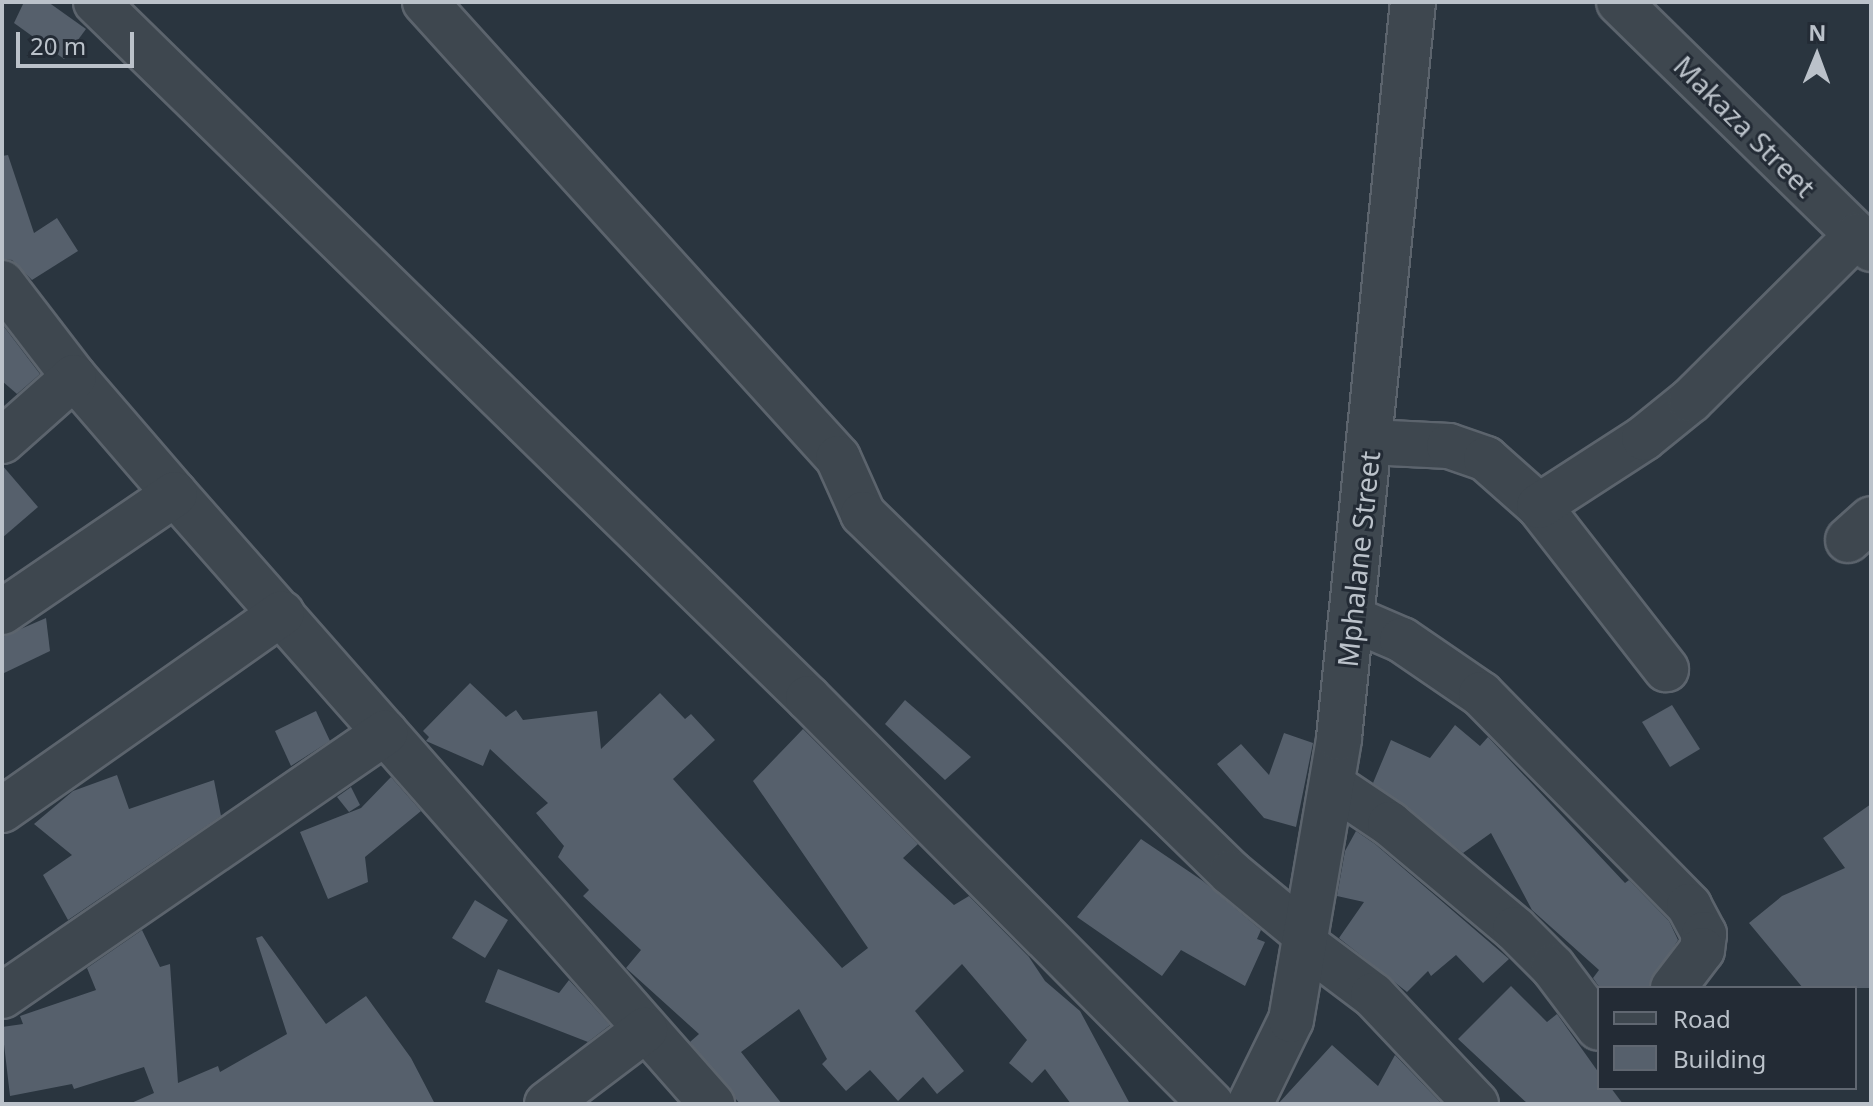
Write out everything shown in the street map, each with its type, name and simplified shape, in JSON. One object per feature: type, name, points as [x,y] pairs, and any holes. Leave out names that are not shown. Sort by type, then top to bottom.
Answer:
[{"type":"street","points":[[96,2],[763,654],[1211,1104]]},
{"type":"street","points":[[425,2],[838,458],[863,514],[1231,873],[1373,995],[1476,1104]]},
{"type":"street","name":"Mphalane Street","points":[[1250,1104],[1291,1020],[1332,785],[1353,619],[1413,2]]},
{"type":"street","name":"Makaza Street","points":[[1619,2],[1864,242]]},
{"type":"street","points":[[1539,506],[1644,438],[1691,400],[1864,242]]},
{"type":"street","points":[[2,283],[74,377],[175,494],[712,1104]]},
{"type":"street","points":[[2,441],[74,377]]},
{"type":"street","points":[[1369,442],[1469,451],[1539,506],[1666,669]]},
{"type":"street","points":[[2,612],[175,494]]},
{"type":"street","points":[[2,810],[282,613]]},
{"type":"street","points":[[1353,619],[1402,640],[1481,694],[1689,906],[1704,934],[1702,950],[1675,986]]},
{"type":"street","points":[[2,996],[385,733]]},
{"type":"street","points":[[1332,785],[1390,824],[1515,929],[1553,967],[1597,1025]]},
{"type":"street","points":[[547,1104],[645,1030]]},
{"type":"building","points":[[24,2],[48,2],[86,29],[64,59],[14,23]]},
{"type":"building","points":[[8,155],[34,233],[57,218],[78,251],[32,280],[12,260],[2,259],[2,156]]},
{"type":"building","points":[[2,324],[40,374],[17,394],[2,381]]},
{"type":"building","points":[[2,465],[38,507],[2,538]]},
{"type":"building","points":[[46,618],[50,651],[2,674],[2,637]]},
{"type":"building","points":[[470,683],[506,717],[516,710],[523,720],[597,711],[601,749],[660,693],[685,719],[691,714],[715,740],[673,779],[842,968],[868,948],[753,781],[803,729],[918,844],[903,858],[954,905],[969,896],[1029,957],[1045,981],[1080,1011],[1130,1104],[1071,1104],[1045,1069],[1032,1083],[1009,1063],[1027,1040],[962,964],[915,1011],[964,1071],[937,1094],[923,1077],[898,1101],[870,1070],[846,1091],[822,1064],[827,1059],[799,1009],[741,1052],[782,1104],[740,1104],[690,1042],[699,1034],[626,968],[641,950],[583,896],[589,890],[558,857],[564,846],[536,813],[548,803],[490,749],[483,766],[426,741],[429,737],[423,731]]},
{"type":"building","points":[[905,700],[971,757],[945,780],[885,724]]},
{"type":"building","points":[[1672,705],[1700,749],[1670,767],[1642,722]]},
{"type":"building","points":[[316,711],[330,741],[291,766],[275,731]]},
{"type":"building","points":[[1455,725],[1480,746],[1488,737],[1625,883],[1629,880],[1669,921],[1678,940],[1649,986],[1599,986],[1593,978],[1599,970],[1532,910],[1491,833],[1463,853],[1373,783],[1391,740],[1430,758]]},
{"type":"building","points":[[1284,733],[1313,743],[1296,827],[1264,818],[1217,764],[1241,744],[1269,775]]},
{"type":"building","points":[[117,775],[129,809],[214,780],[221,816],[68,920],[43,875],[72,855],[34,824],[73,791]]},
{"type":"building","points":[[391,777],[421,811],[365,857],[368,882],[328,899],[300,832],[361,808]]},
{"type":"building","points":[[351,787],[360,805],[349,812],[337,797]]},
{"type":"building","points":[[1871,804],[1871,988],[1801,986],[1749,923],[1782,896],[1845,868],[1823,838]]},
{"type":"building","points":[[1356,831],[1509,959],[1483,983],[1456,955],[1431,976],[1428,971],[1407,992],[1339,938],[1364,902],[1337,896],[1345,851]]},
{"type":"building","points":[[1141,839],[1203,881],[1261,930],[1257,939],[1265,942],[1245,986],[1181,950],[1162,976],[1077,917]]},
{"type":"building","points":[[475,900],[508,920],[485,958],[452,938]]},
{"type":"building","points":[[142,930],[160,967],[170,964],[178,1083],[218,1066],[220,1072],[287,1034],[256,938],[262,936],[326,1024],[366,996],[411,1058],[435,1104],[129,1104],[154,1093],[144,1067],[74,1089],[72,1084],[10,1096],[2,1027],[23,1024],[20,1016],[96,990],[87,968]]},
{"type":"building","points":[[498,969],[559,993],[569,980],[610,1025],[588,1042],[485,1002]]},
{"type":"building","points":[[1511,986],[1547,1022],[1557,1014],[1597,1070],[1597,1090],[1612,1090],[1623,1104],[1528,1104],[1458,1039]]},
{"type":"building","points":[[1332,1045],[1378,1086],[1395,1055],[1442,1104],[1278,1104]]}]
